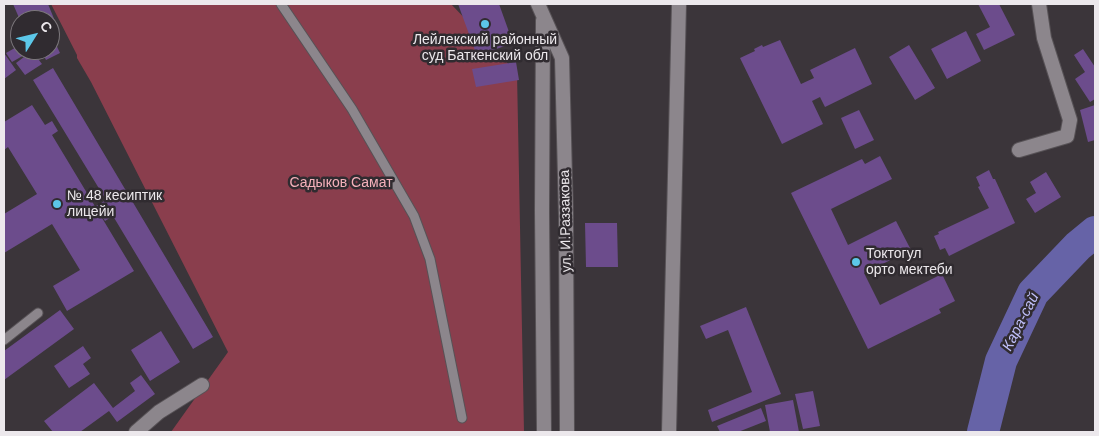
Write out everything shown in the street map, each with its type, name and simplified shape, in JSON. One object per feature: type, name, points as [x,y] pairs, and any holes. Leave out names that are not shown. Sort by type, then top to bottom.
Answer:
[{"type":"street","points":[[668,432],[679,4]]},
{"type":"street","points":[[1019,150],[1067,136],[1070,120],[1044,38],[1039,4]]},
{"type":"street","name":"ул. И.Раззакова","points":[[541,9],[544,432]]},
{"type":"street","name":"ул. И.Раззакова","points":[[541,9],[562,58],[566,227],[567,432]]},
{"type":"street","points":[[136,432],[159,412],[202,385]]},
{"type":"lane","points":[[281,4],[352,109],[414,216],[430,259],[462,418]]},
{"type":"lane","points":[[4,340],[38,313]]},
{"type":"green space","name":"Садыков Самат","points":[[51,4],[451,4],[517,73],[524,432],[171,432],[228,352],[77,58],[60,22],[60,10],[54,10]]},
{"type":"building","points":[[13,4],[48,4],[50,10],[16,10]]},
{"type":"building","name":"Лейлекский районный суд Баткенский обл","points":[[458,4],[499,4],[513,43],[477,56]]},
{"type":"building","points":[[978,4],[999,4],[1015,35],[984,50],[976,34],[990,27]]},
{"type":"building","points":[[966,31],[981,61],[947,79],[931,49]]},
{"type":"building","points":[[780,40],[801,84],[814,78],[810,70],[855,48],[872,84],[825,107],[820,97],[812,101],[823,124],[782,144],[740,58],[755,51],[754,49],[762,45],[763,47]]},
{"type":"building","points":[[909,45],[935,88],[915,100],[889,57]]},
{"type":"building","points":[[1083,49],[1095,67],[1095,99],[1090,102],[1075,79],[1085,72],[1074,55]]},
{"type":"building","points":[[10,51],[10,59],[6,53]]},
{"type":"building","points":[[4,53],[16,70],[4,79]]},
{"type":"building","points":[[20,60],[39,60],[42,64],[25,75],[16,63]]},
{"type":"building","points":[[516,62],[519,80],[476,87],[472,69]]},
{"type":"building","points":[[53,68],[213,337],[193,349],[113,216],[105,221],[96,206],[106,200],[33,80]]},
{"type":"building","name":"№ 48 кесиптик лицейи","points":[[32,105],[45,125],[52,121],[58,131],[52,135],[134,271],[67,311],[53,286],[80,270],[52,224],[4,253],[4,214],[37,194],[8,147],[4,150],[4,122]]},
{"type":"building","points":[[1095,105],[1095,140],[1088,142],[1080,110]]},
{"type":"building","points":[[859,110],[874,140],[855,149],[841,118]]},
{"type":"building","name":"Токтогул орто мектеби","points":[[880,156],[892,179],[831,209],[848,245],[896,221],[911,250],[864,273],[880,305],[942,274],[955,301],[939,309],[941,313],[868,349],[791,193],[862,159],[865,164]]},
{"type":"building","points":[[989,170],[1015,223],[949,256],[945,248],[940,250],[934,236],[939,234],[938,232],[989,208],[978,187],[980,186],[976,177]]},
{"type":"building","points":[[1046,172],[1061,197],[1035,213],[1026,199],[1036,193],[1030,182]]},
{"type":"building","points":[[585,223],[617,223],[618,267],[586,267]]},
{"type":"building","points":[[746,307],[781,394],[712,422],[708,410],[752,392],[728,330],[706,339],[700,326]]},
{"type":"building","points":[[60,310],[74,329],[4,380],[4,351]]},
{"type":"building","points":[[161,331],[180,362],[150,381],[131,350]]},
{"type":"building","points":[[83,346],[91,358],[83,364],[90,374],[69,388],[54,366]]},
{"type":"building","points":[[141,375],[155,394],[117,422],[109,411],[80,432],[53,432],[44,421],[94,383],[113,408],[135,391],[130,383]]},
{"type":"building","points":[[813,391],[820,426],[803,429],[795,394]]},
{"type":"building","points":[[793,400],[799,432],[770,432],[765,405]]},
{"type":"building","points":[[761,408],[766,421],[738,432],[720,432],[717,426]]},
{"type":"waterway","name":"Кара-сай","points":[[983,432],[1001,361],[1033,293],[1078,246],[1095,232]]},
{"type":"place","name":"Лейлекский районный суд Баткенский обл","points":[[485,24]]},
{"type":"place","name":"№ 48 кесиптик лицейи","points":[[57,204]]},
{"type":"place","name":"Токтогул орто мектеби","points":[[856,262]]}]
